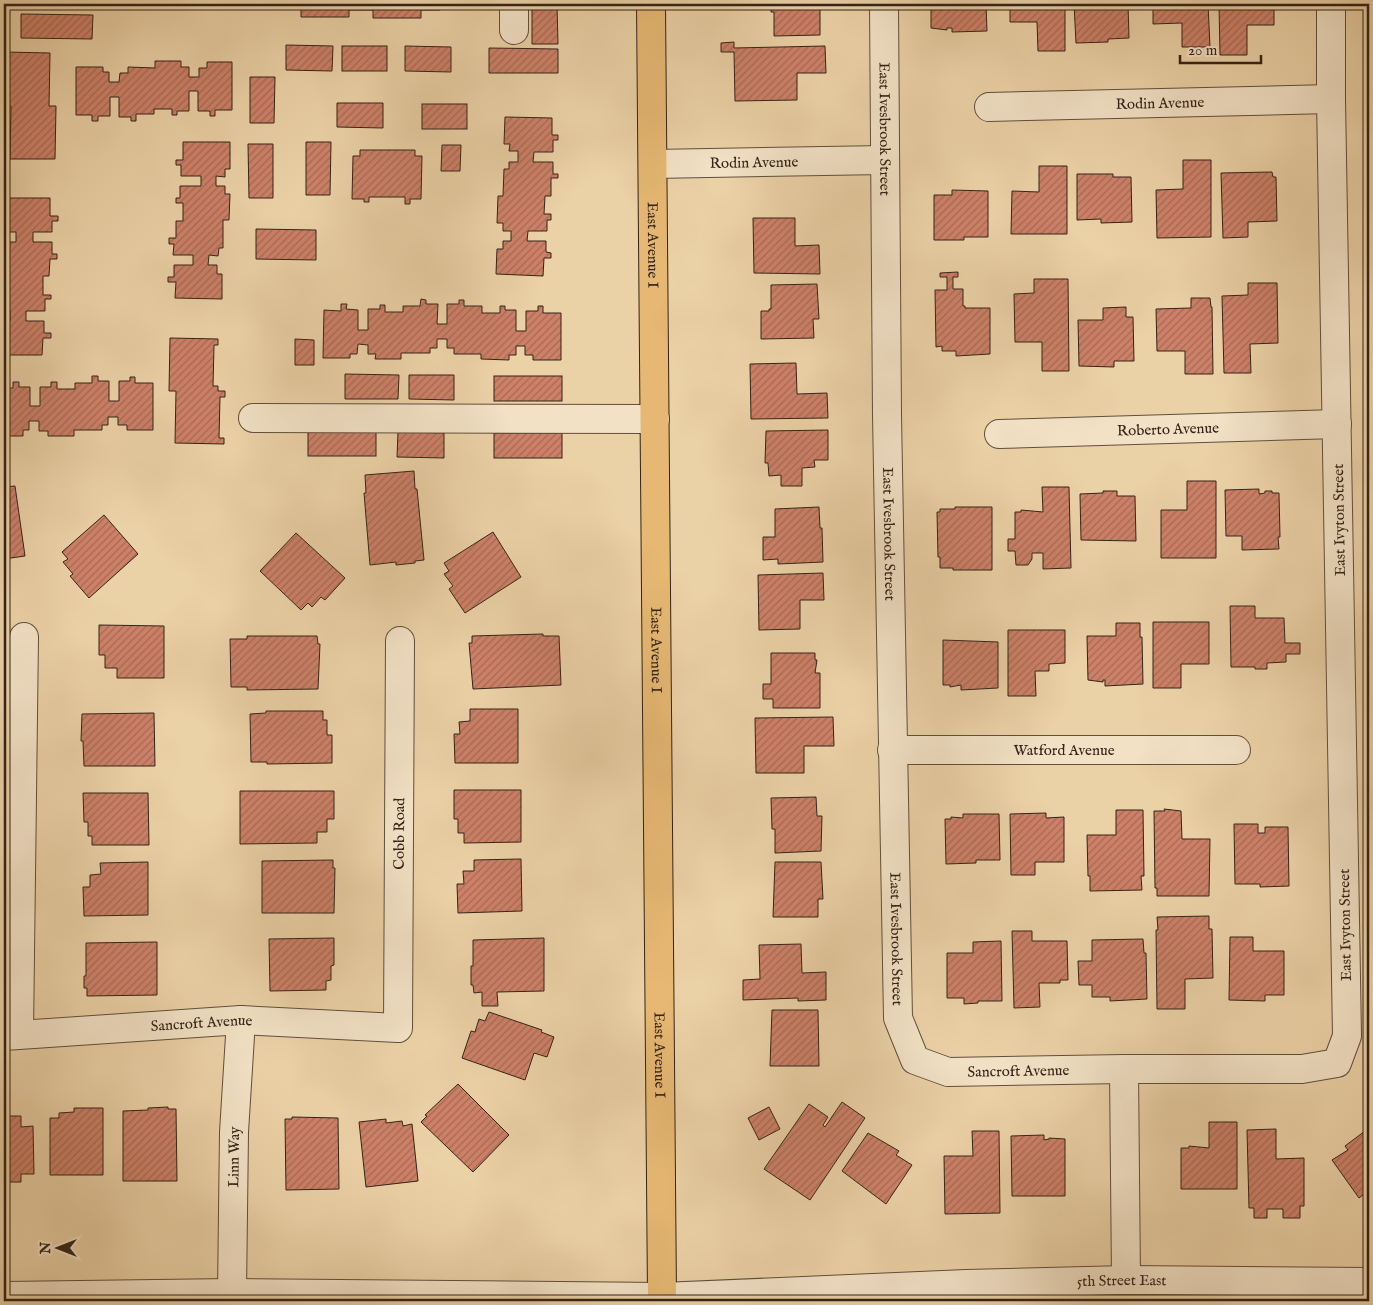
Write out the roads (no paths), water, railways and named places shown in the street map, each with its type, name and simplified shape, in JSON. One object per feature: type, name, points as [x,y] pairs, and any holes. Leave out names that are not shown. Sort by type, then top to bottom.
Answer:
[{"type":"main road","name":"East Avenue I","points":[[651,4],[661,1300]]},
{"type":"street","name":"East Ivesbrook Street","points":[[884,4],[892,750],[898,1018],[915,1060]]},
{"type":"street","name":"East Ivyton Street","points":[[1124,1069],[1302,1069],[1337,1063],[1347,1036],[1331,4]]},
{"type":"street","name":"Rodin Avenue","points":[[989,107],[1331,99]]},
{"type":"street","name":"Rodin Avenue","points":[[653,164],[885,160]]},
{"type":"street","points":[[253,418],[655,419]]},
{"type":"street","name":"Roberto Avenue","points":[[999,434],[1337,424]]},
{"type":"street","points":[[11,1035],[24,637]]},
{"type":"street","name":"Cobb Road","points":[[398,1028],[400,641]]},
{"type":"street","name":"Watford Avenue","points":[[892,750],[1236,750]]},
{"type":"street","name":"Sancroft Avenue","points":[[11,1035],[241,1020],[398,1028]]},
{"type":"street","name":"Linn Way","points":[[232,1293],[234,1132],[241,1020]]},
{"type":"street","name":"Sancroft Avenue","points":[[915,1060],[948,1072],[1124,1069]]},
{"type":"street","points":[[1124,1069],[1126,1280]]},
{"type":"street","name":"5th Street East","points":[[4,1296],[232,1293],[661,1300],[966,1293],[1126,1280],[1369,1282]]}]
